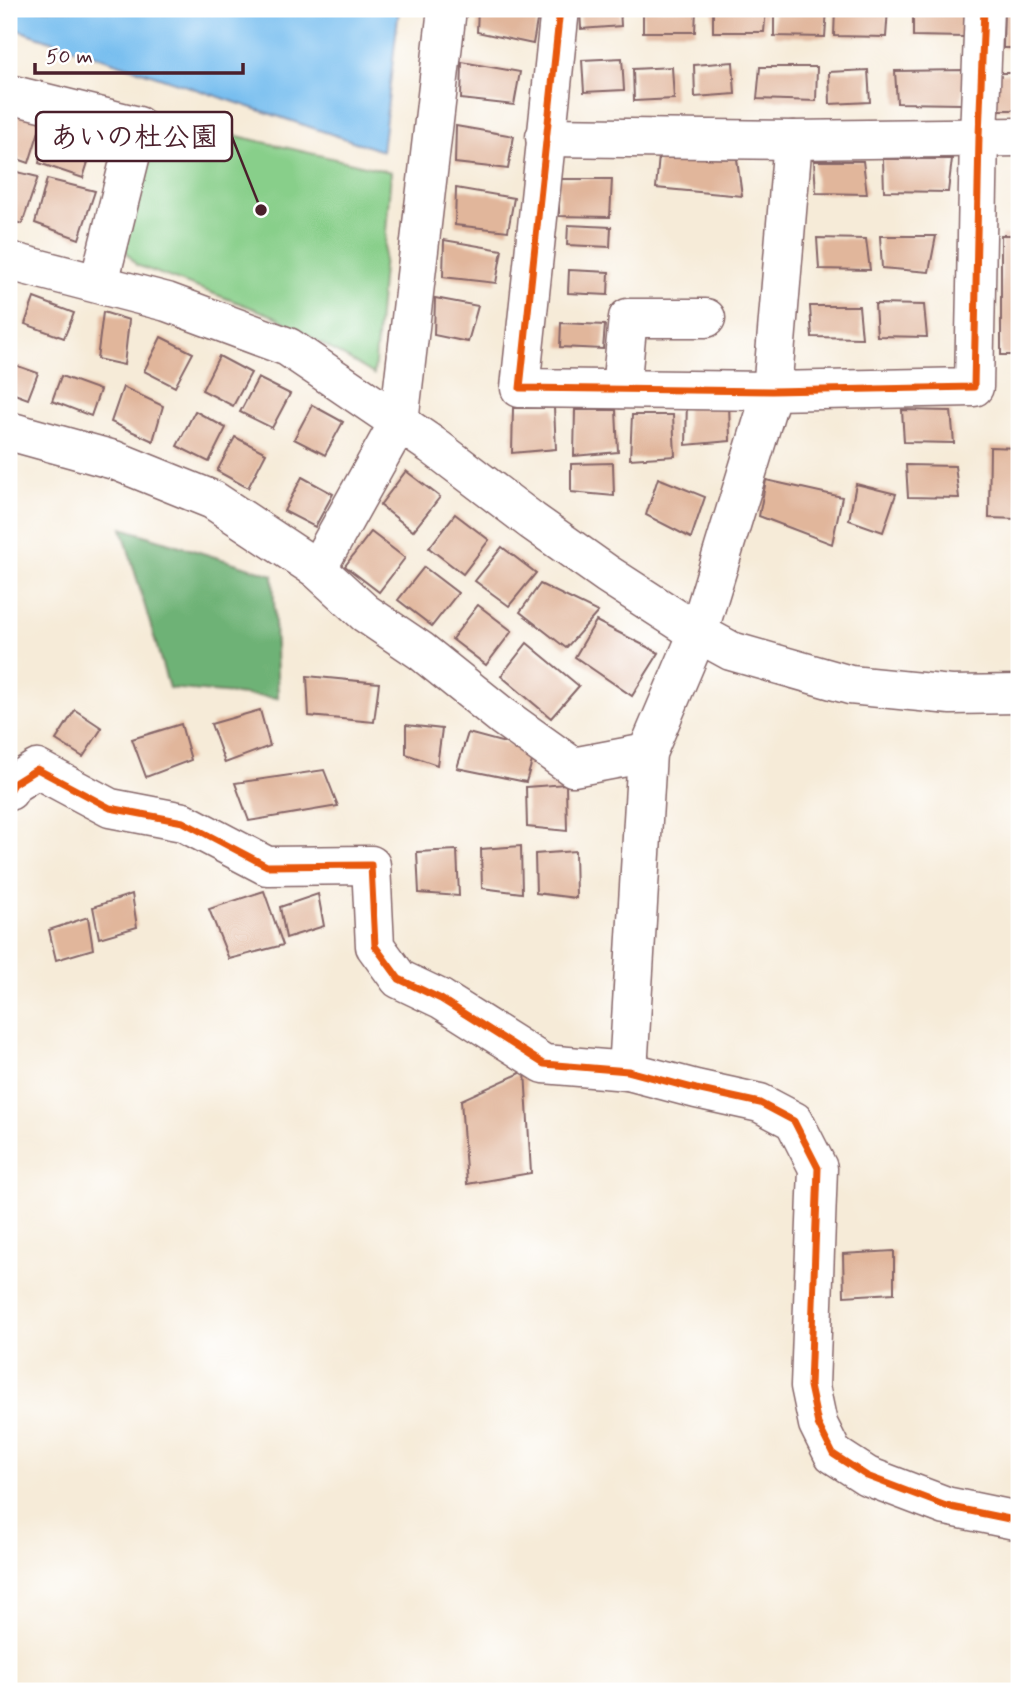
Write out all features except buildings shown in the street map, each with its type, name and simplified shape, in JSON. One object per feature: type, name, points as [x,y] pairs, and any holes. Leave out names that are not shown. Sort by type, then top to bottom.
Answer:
[{"type":"street","points":[[317,569],[399,422],[447,9]]},
{"type":"street","points":[[560,9],[520,388],[772,391],[974,387],[984,9]]},
{"type":"street","points":[[9,94],[138,126],[99,283]]},
{"type":"street","points":[[545,137],[793,140],[1019,137]]},
{"type":"street","points":[[628,1071],[647,753],[698,633],[772,391],[793,140]]},
{"type":"street","points":[[9,261],[167,302],[288,347],[399,422],[607,574],[698,633],[731,651],[850,685],[951,695],[1019,694]]},
{"type":"street","points":[[621,389],[628,318],[706,318]]},
{"type":"street","points":[[9,431],[114,460],[213,500],[317,569],[365,613],[421,651],[502,716],[573,767],[647,753]]},
{"type":"street","points":[[9,791],[13,784],[37,769],[110,808],[183,822],[267,866],[371,865],[375,946],[399,979],[441,999],[544,1064],[628,1071],[696,1090],[760,1103],[794,1121],[818,1168],[810,1386],[818,1424],[833,1454],[867,1476],[946,1506],[1019,1521]]},
{"type":"green space","points":[[160,118],[391,172],[374,374],[274,316],[136,265],[124,248],[153,131]]},
{"type":"green space","points":[[122,528],[273,575],[278,698],[169,688]]},
{"type":"water","points":[[9,9],[399,9],[382,151],[9,27]]},
{"type":"cycle path","points":[[560,9],[520,388],[772,391],[974,387],[984,9]]},
{"type":"cycle path","points":[[9,791],[13,784],[37,769],[110,808],[183,822],[267,866],[371,865],[375,946],[399,979],[441,999],[544,1064],[628,1071],[760,1103],[794,1121],[818,1168],[810,1386],[818,1424],[833,1454],[867,1476],[946,1506],[1019,1521]]},
{"type":"place","name":"あいの杜公園","points":[[261,210]]}]
